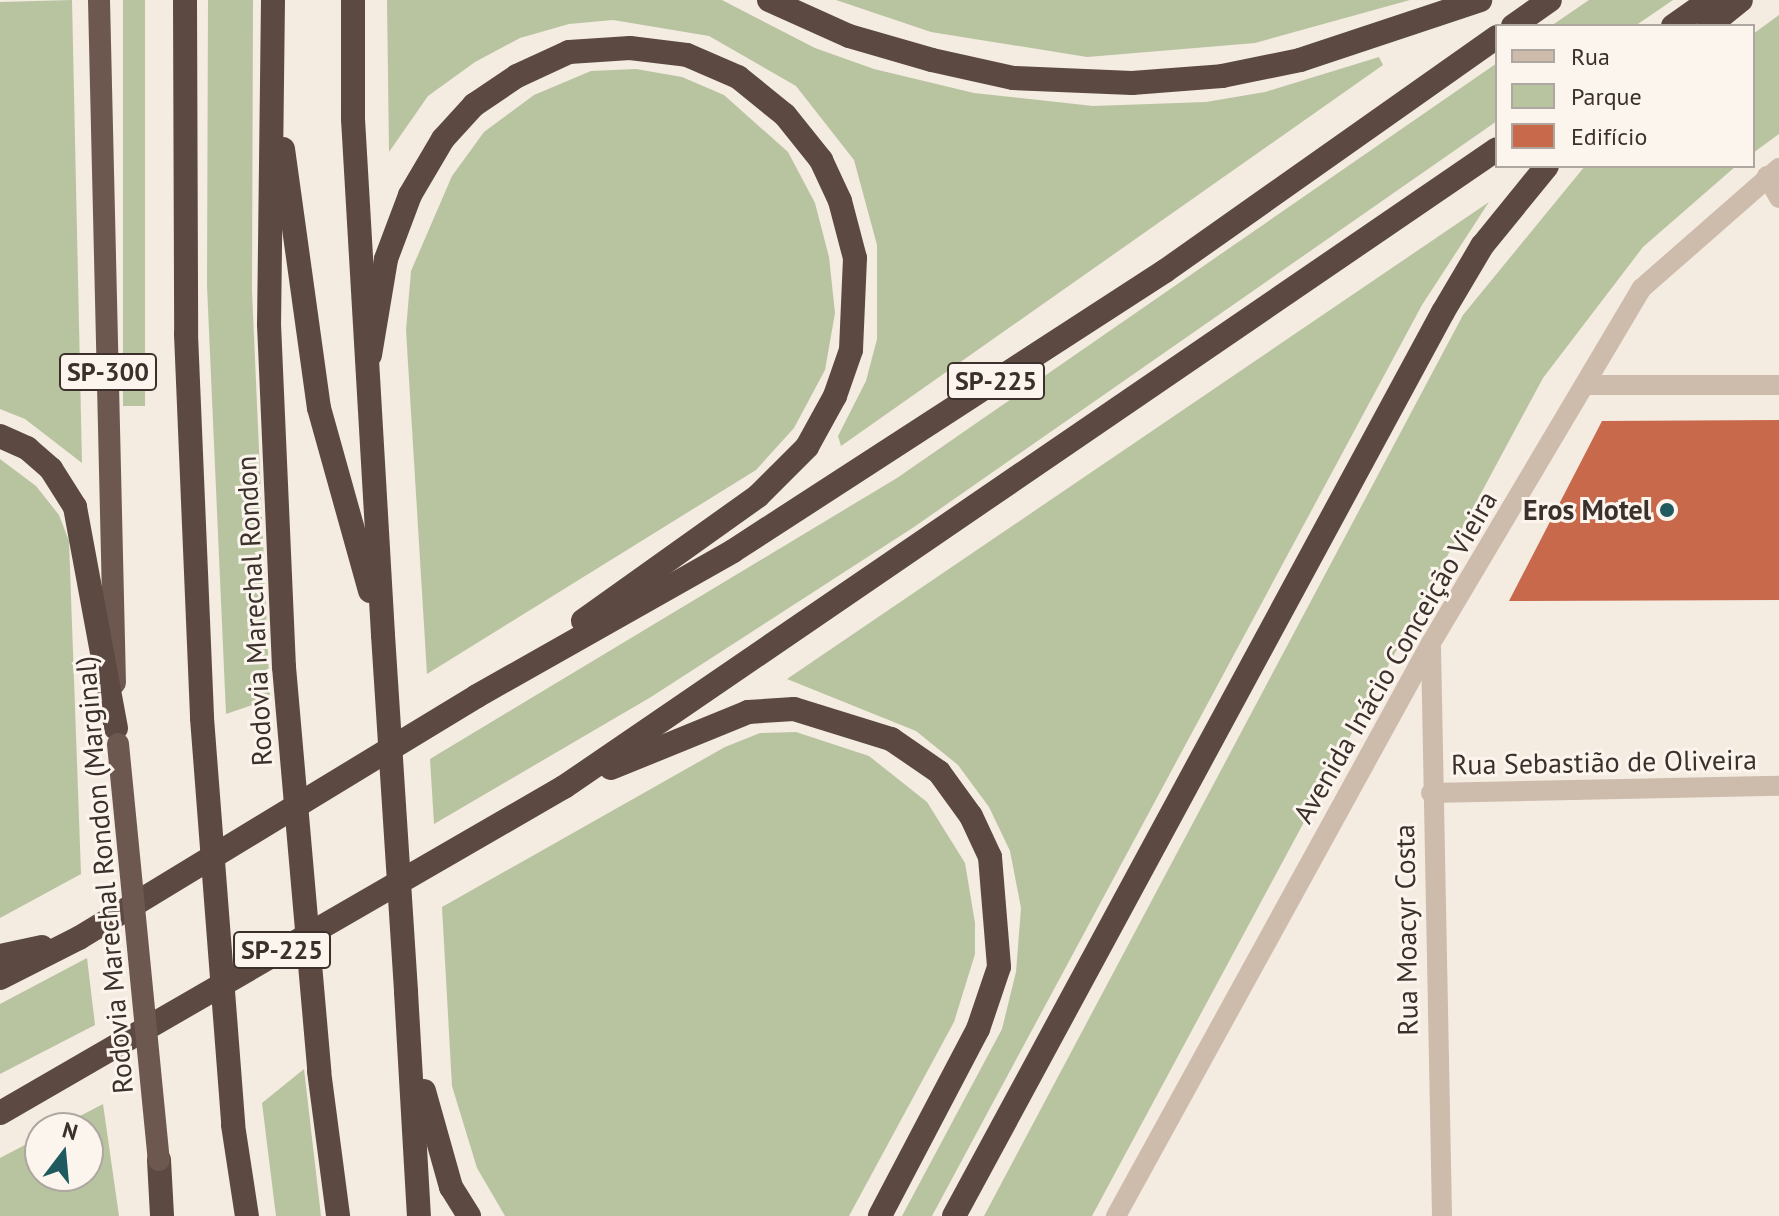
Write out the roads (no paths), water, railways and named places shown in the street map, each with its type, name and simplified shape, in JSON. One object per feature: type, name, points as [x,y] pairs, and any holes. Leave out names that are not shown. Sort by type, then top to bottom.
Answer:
[{"type":"highway","name":"Rodovia Marechal Rondon (Marginal)","points":[[99,0],[117,736],[159,1160],[169,1216]]},
{"type":"highway","name":"Rodovia Marechal Rondon","points":[[185,0],[186,334],[202,718],[233,1125],[247,1216]]},
{"type":"highway","name":"Rodovia Marechal Rondon","points":[[273,0],[269,324],[284,667],[319,1071],[338,1216]]},
{"type":"highway","points":[[353,0],[353,119],[370,355],[381,627],[419,1216]]},
{"type":"highway","points":[[769,0],[849,36],[932,60],[1013,78],[1132,83],[1222,76],[1300,60],[1480,0]]},
{"type":"highway","points":[[1516,24],[1550,0]]},
{"type":"highway","points":[[1676,24],[1710,0]]},
{"type":"highway","points":[[1711,24],[1741,0]]},
{"type":"highway","name":"SP-225","points":[[0,978],[79,938],[477,696],[759,534],[1165,271],[1495,38]]},
{"type":"highway","points":[[370,355],[386,259],[410,195],[443,139],[474,105],[517,76],[569,52],[630,48],[687,55],[738,77],[785,115],[821,160],[840,201],[855,258],[851,350],[807,447],[758,496],[477,696]]},
{"type":"highway","points":[[272,60],[319,408],[381,627]]},
{"type":"highway","name":"SP-225","points":[[0,1113],[564,787],[1495,150]]},
{"type":"highway","points":[[954,1216],[1443,312],[1482,246],[1545,168]]},
{"type":"highway","points":[[0,436],[27,448],[51,469],[75,507],[117,736]]},
{"type":"highway","points":[[564,787],[748,712],[794,709],[891,739],[939,772],[971,816],[990,857],[999,967],[978,1029],[880,1216]]},
{"type":"highway","points":[[0,956],[79,938]]},
{"type":"highway","points":[[409,1027],[434,1136],[469,1216]]},
{"type":"highway","points":[[159,1160],[162,1216]]},
{"type":"street","points":[[1773,172],[1779,198]]},
{"type":"street","name":"Avenida Inácio Conceição Vieira","points":[[1116,1216],[1431,643],[1642,288],[1773,172]]},
{"type":"street","points":[[1586,385],[1779,385]]},
{"type":"street","name":"Rua Moacyr Costa","points":[[1431,643],[1431,793],[1442,1216]]},
{"type":"street","name":"Rua Sebastião de Oliveira","points":[[1431,793],[1779,786]]},
{"type":"place","name":"Eros Motel","points":[[1667,510]]}]
